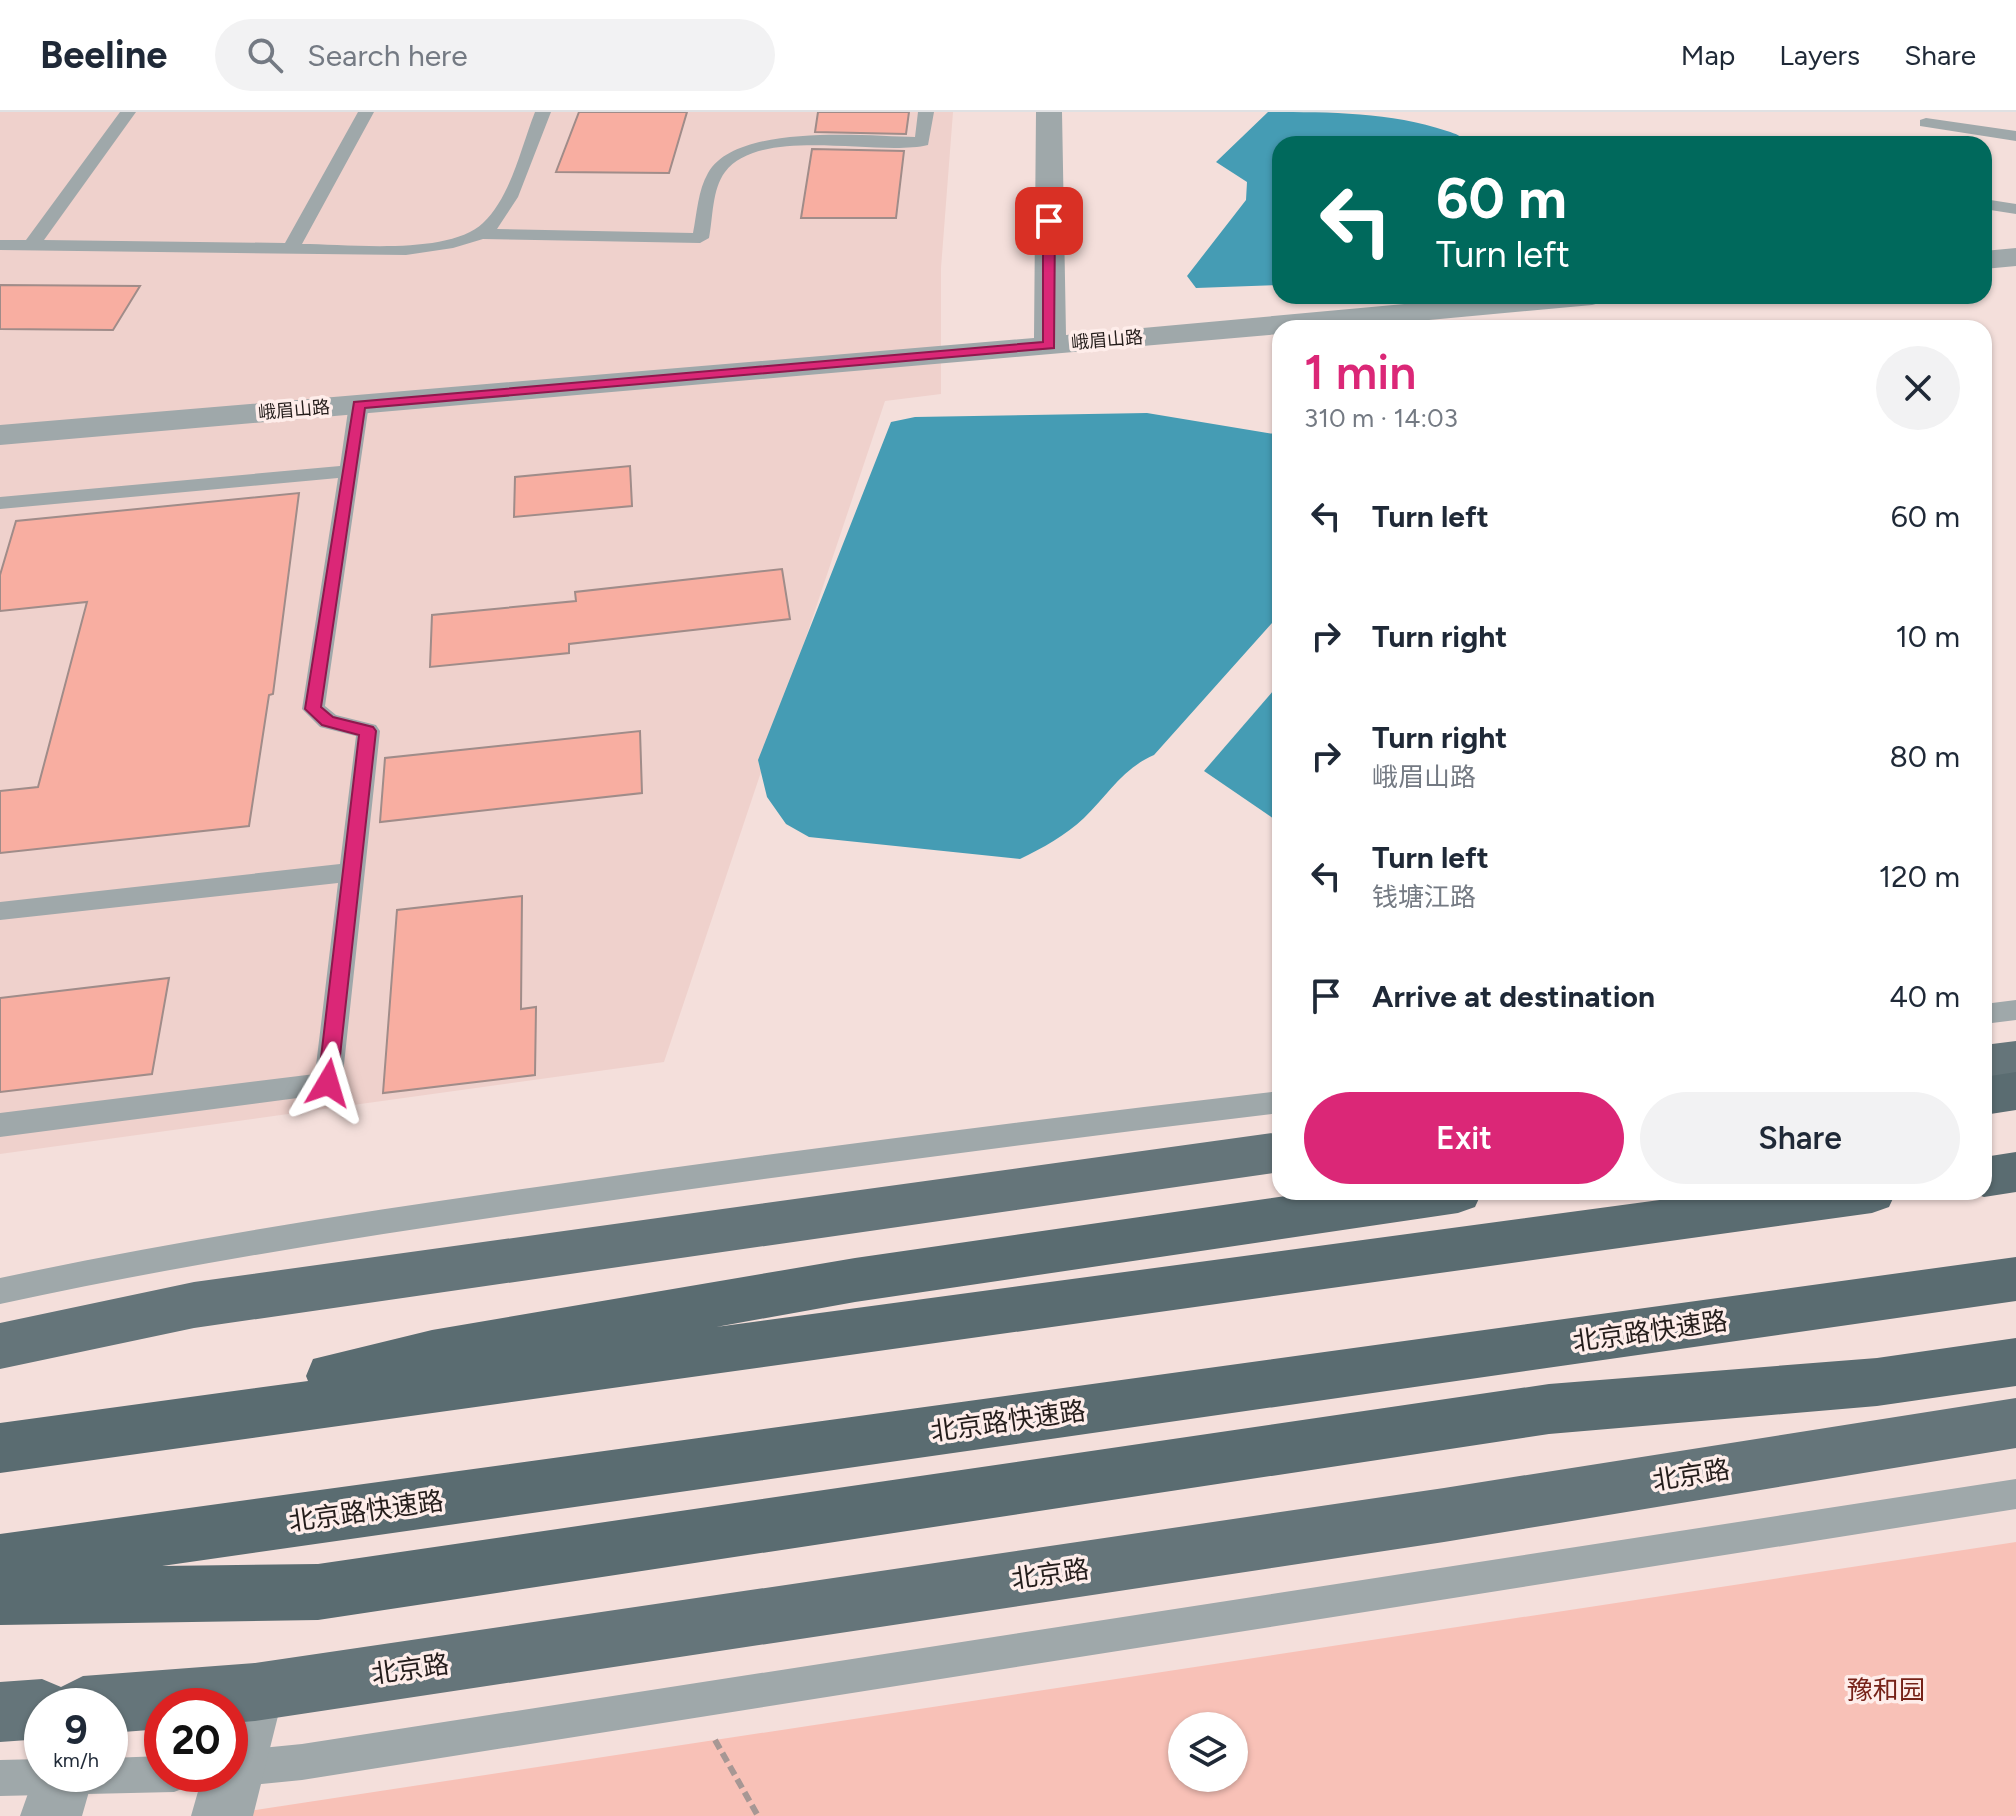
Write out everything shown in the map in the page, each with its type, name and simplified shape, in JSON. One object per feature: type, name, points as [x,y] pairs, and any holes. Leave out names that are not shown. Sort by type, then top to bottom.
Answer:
[{"type":"highway","points":[[1992,1095],[2016,1091]]},
{"type":"highway","points":[[1992,1176],[2016,1172]]},
{"type":"highway","points":[[62,1439],[432,1353],[855,1280],[1403,1200]]},
{"type":"highway","points":[[0,1448],[1813,1200]]},
{"type":"highway","name":"北京路快速路","points":[[0,1562],[2016,1279]]},
{"type":"highway","points":[[0,1597],[318,1592],[1549,1409],[1877,1382],[2016,1362]]},
{"type":"main road","points":[[1992,1062],[2016,1059]]},
{"type":"main road","points":[[0,1346],[194,1305],[1272,1153]]},
{"type":"main road","name":"北京路","points":[[128,1703],[255,1692],[1413,1520],[2016,1423]]},
{"type":"main road","points":[[0,1712],[24,1710]]},
{"type":"street","points":[[1049,112],[1050,346]]},
{"type":"street","points":[[1992,259],[2016,257]]},
{"type":"street","name":"峨眉山路","points":[[1332,320],[1505,304]]},
{"type":"street","name":"峨眉山路","points":[[0,435],[1272,326]]},
{"type":"street","points":[[248,1717],[255,1692]]},
{"type":"lane","points":[[31,246],[128,112]]},
{"type":"lane","points":[[291,248],[366,112]]},
{"type":"lane","points":[[482,234],[501,213],[543,112]]},
{"type":"lane","points":[[0,245],[406,250],[453,244],[482,234],[700,238],[717,170],[734,155],[759,145],[789,142],[922,142],[926,112]]},
{"type":"lane","points":[[1926,123],[2016,136]]},
{"type":"lane","points":[[1992,205],[2016,209]]},
{"type":"lane","points":[[0,1125],[328,1083],[368,731],[328,721],[313,709],[359,404]]},
{"type":"lane","points":[[0,503],[348,471]]},
{"type":"lane","points":[[0,911],[352,872]]},
{"type":"lane","points":[[1992,1013],[2016,1010]]},
{"type":"lane","points":[[0,1291],[138,1261],[340,1228],[884,1149],[1272,1103]]},
{"type":"lane","points":[[248,1779],[302,1762],[2016,1494]]},
{"type":"lane","points":[[0,1778],[24,1782]]},
{"type":"path","points":[[692,1701],[758,1816]]},
{"type":"shaded area","points":[[0,112],[953,112],[941,268],[941,394],[885,401],[664,1062],[0,1154]]},
{"type":"green space","name":"豫和园","points":[[2016,1542],[2016,1816],[216,1816]]},
{"type":"water","points":[[1268,112],[1381,117],[1425,125],[1460,136],[1272,136],[1272,285],[1196,288],[1187,276],[1246,200],[1247,182],[1216,162]]},
{"type":"water","points":[[1147,413],[1272,434],[1272,623],[1154,755],[1133,767],[1070,830],[1020,859],[809,837],[786,824],[767,797],[758,760],[891,422],[915,417]]},
{"type":"water","points":[[1272,692],[1272,818],[1204,771]]},
{"type":"building","points":[[579,112],[687,112],[669,173],[556,172]]},
{"type":"building","points":[[818,112],[909,112],[906,134],[815,132]]},
{"type":"building","points":[[812,149],[904,151],[896,218],[801,218]]},
{"type":"building","points":[[0,285],[140,286],[113,330],[0,329]]},
{"type":"building","points":[[630,466],[632,506],[514,517],[515,477]]},
{"type":"building","points":[[299,493],[273,694],[269,695],[249,826],[0,853],[0,791],[38,787],[87,602],[0,611],[0,575],[16,521]]},
{"type":"building","points":[[782,569],[790,619],[569,644],[569,653],[430,667],[432,615],[576,601],[575,592]]},
{"type":"building","points":[[640,731],[642,793],[380,822],[385,758]]},
{"type":"building","points":[[522,896],[521,1009],[536,1007],[535,1075],[383,1093],[397,910]]},
{"type":"building","points":[[169,978],[152,1074],[0,1092],[0,998]]},
{"type":"route","points":[[328,1083],[368,731],[328,721],[313,709],[359,404],[1050,346],[1049,221]]}]
